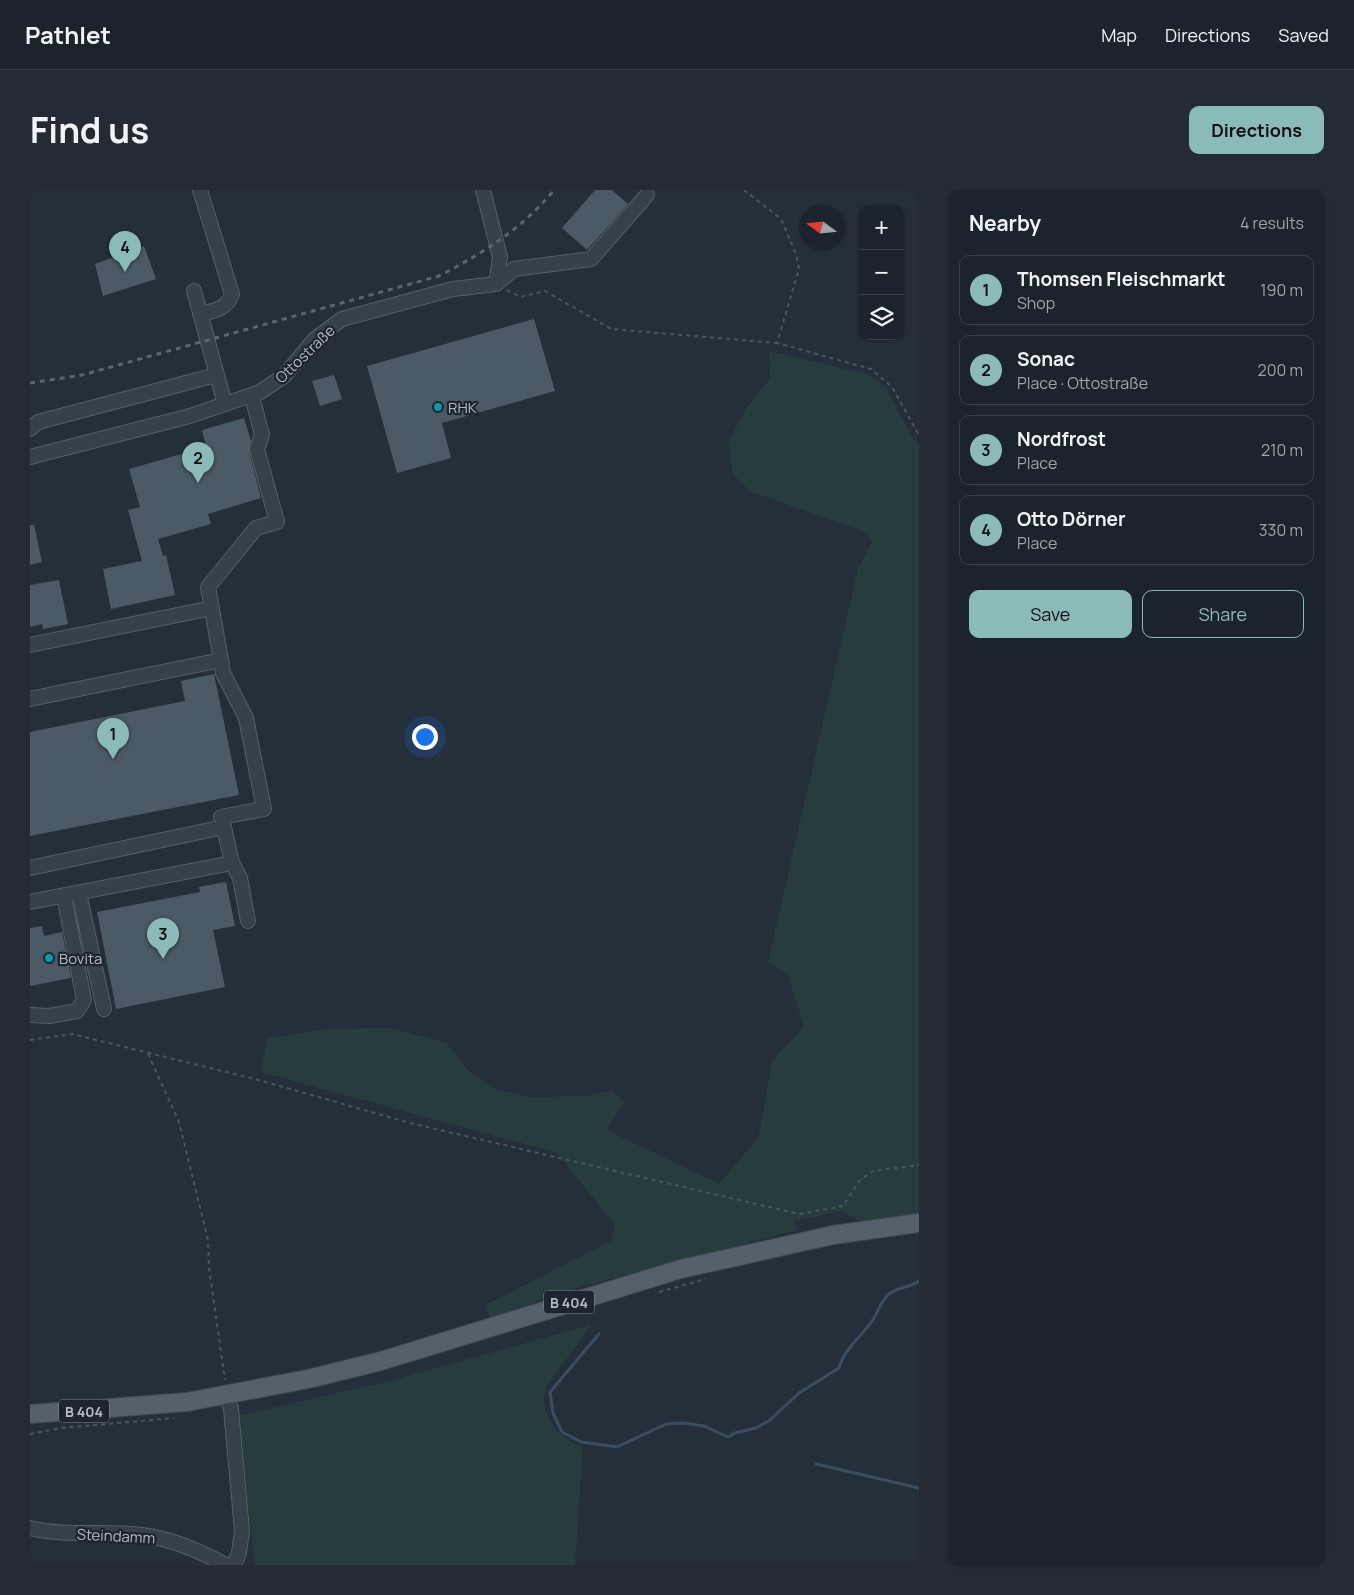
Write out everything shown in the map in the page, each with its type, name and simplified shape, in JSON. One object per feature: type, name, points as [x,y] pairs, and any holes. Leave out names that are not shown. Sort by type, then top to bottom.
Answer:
[{"type":"main road","name":"B 404","points":[[30,1414],[169,1404],[227,1395],[381,1361],[681,1269],[833,1235],[919,1223]]},
{"type":"street","points":[[200,190],[232,294],[230,300],[222,308],[200,314]]},
{"type":"street","points":[[483,190],[500,257],[496,284]]},
{"type":"street","points":[[496,284],[514,269],[590,259],[647,194]]},
{"type":"street","name":"Ottostraße","points":[[30,457],[90,443],[252,396],[278,382],[315,339],[342,319],[453,289],[496,284]]},
{"type":"street","points":[[194,291],[225,404]]},
{"type":"street","points":[[30,429],[38,422],[216,375]]},
{"type":"street","points":[[248,920],[240,878],[232,863],[221,817],[264,809],[246,718],[223,672],[208,587],[256,528],[276,522],[257,449],[262,434],[252,396]]},
{"type":"street","points":[[30,645],[212,608]]},
{"type":"street","points":[[30,699],[221,660]]},
{"type":"street","points":[[30,868],[224,827]]},
{"type":"street","points":[[30,902],[232,863]]},
{"type":"street","points":[[79,893],[104,1009]]},
{"type":"street","points":[[30,1015],[49,1016],[77,1011],[84,1000],[64,896]]},
{"type":"street","points":[[227,1395],[231,1409],[242,1531],[239,1553],[234,1565]]},
{"type":"street","name":"Steindamm","points":[[30,1528],[59,1533],[121,1534],[168,1540],[226,1565]]},
{"type":"path","points":[[744,190],[781,219],[796,254],[799,269],[777,343]]},
{"type":"path","points":[[496,284],[520,297],[545,291],[611,329],[777,343],[871,369],[892,386],[919,435]]},
{"type":"path","points":[[30,1040],[72,1034],[147,1052],[410,1123],[799,1214],[843,1206],[858,1181],[873,1171],[919,1165]]},
{"type":"path","points":[[147,1052],[179,1122],[208,1240],[209,1268],[227,1395]]},
{"type":"path","points":[[30,1434],[62,1428],[128,1424],[176,1418]]},
{"type":"green space","points":[[769,351],[867,374],[886,387],[908,430],[919,446],[919,1214],[859,1221],[842,1211],[794,1221],[797,1230],[570,1290],[490,1318],[485,1305],[611,1241],[615,1225],[557,1153],[261,1072],[268,1038],[326,1029],[390,1028],[445,1042],[469,1071],[495,1089],[529,1097],[586,1096],[612,1090],[624,1102],[607,1130],[719,1184],[759,1136],[772,1061],[804,1027],[788,975],[768,962],[858,569],[872,542],[865,532],[750,491],[732,473],[729,441],[746,408],[770,379]]},
{"type":"green space","points":[[591,1325],[547,1386],[544,1395],[547,1414],[558,1431],[566,1438],[583,1447],[575,1565],[255,1565],[237,1416],[390,1381]]},
{"type":"building","points":[[595,190],[612,190],[628,204],[587,250],[562,228]]},
{"type":"building","points":[[144,246],[156,279],[103,296],[95,264]]},
{"type":"building","name":"RHK","points":[[534,319],[555,391],[442,423],[451,458],[397,473],[367,366]]},
{"type":"building","points":[[334,375],[342,399],[320,406],[312,381]]},
{"type":"building","points":[[244,418],[251,441],[249,451],[261,498],[208,514],[211,524],[158,539],[163,556],[166,555],[175,595],[111,609],[103,569],[142,561],[128,510],[140,507],[129,469],[206,447],[202,430]]},
{"type":"building","points":[[30,525],[34,525],[42,562],[30,565]]},
{"type":"building","points":[[59,580],[68,624],[43,629],[42,624],[30,627],[30,585]]},
{"type":"building","points":[[214,674],[239,795],[30,836],[30,732],[185,701],[181,681]]},
{"type":"building","points":[[226,882],[235,926],[213,930],[225,987],[116,1009],[97,912],[200,892],[199,887]]},
{"type":"building","name":"Bovita","points":[[42,926],[44,936],[62,932],[71,978],[30,986],[30,928]]},
{"type":"waterway","points":[[599,1334],[550,1392],[553,1413],[562,1432],[581,1442],[617,1447],[666,1424],[683,1423],[704,1426],[728,1437],[735,1433],[756,1428],[770,1420],[799,1393],[839,1368],[841,1361],[853,1343],[868,1327],[885,1298],[891,1292],[919,1281]]},
{"type":"waterway","points":[[816,1464],[919,1488]]},
{"type":"railway","points":[[30,383],[82,375],[439,276],[501,239],[529,217],[554,190]]},
{"type":"place","name":"Otto Dörner","points":[[125,272]]},
{"type":"place","name":"RHK","points":[[438,407]]},
{"type":"place","name":"Sonac","points":[[198,483]]},
{"type":"place","name":"Thomsen Fleischmarkt","points":[[113,759]]},
{"type":"place","name":"Bovita","points":[[49,958]]},
{"type":"place","name":"Nordfrost","points":[[163,959]]}]
